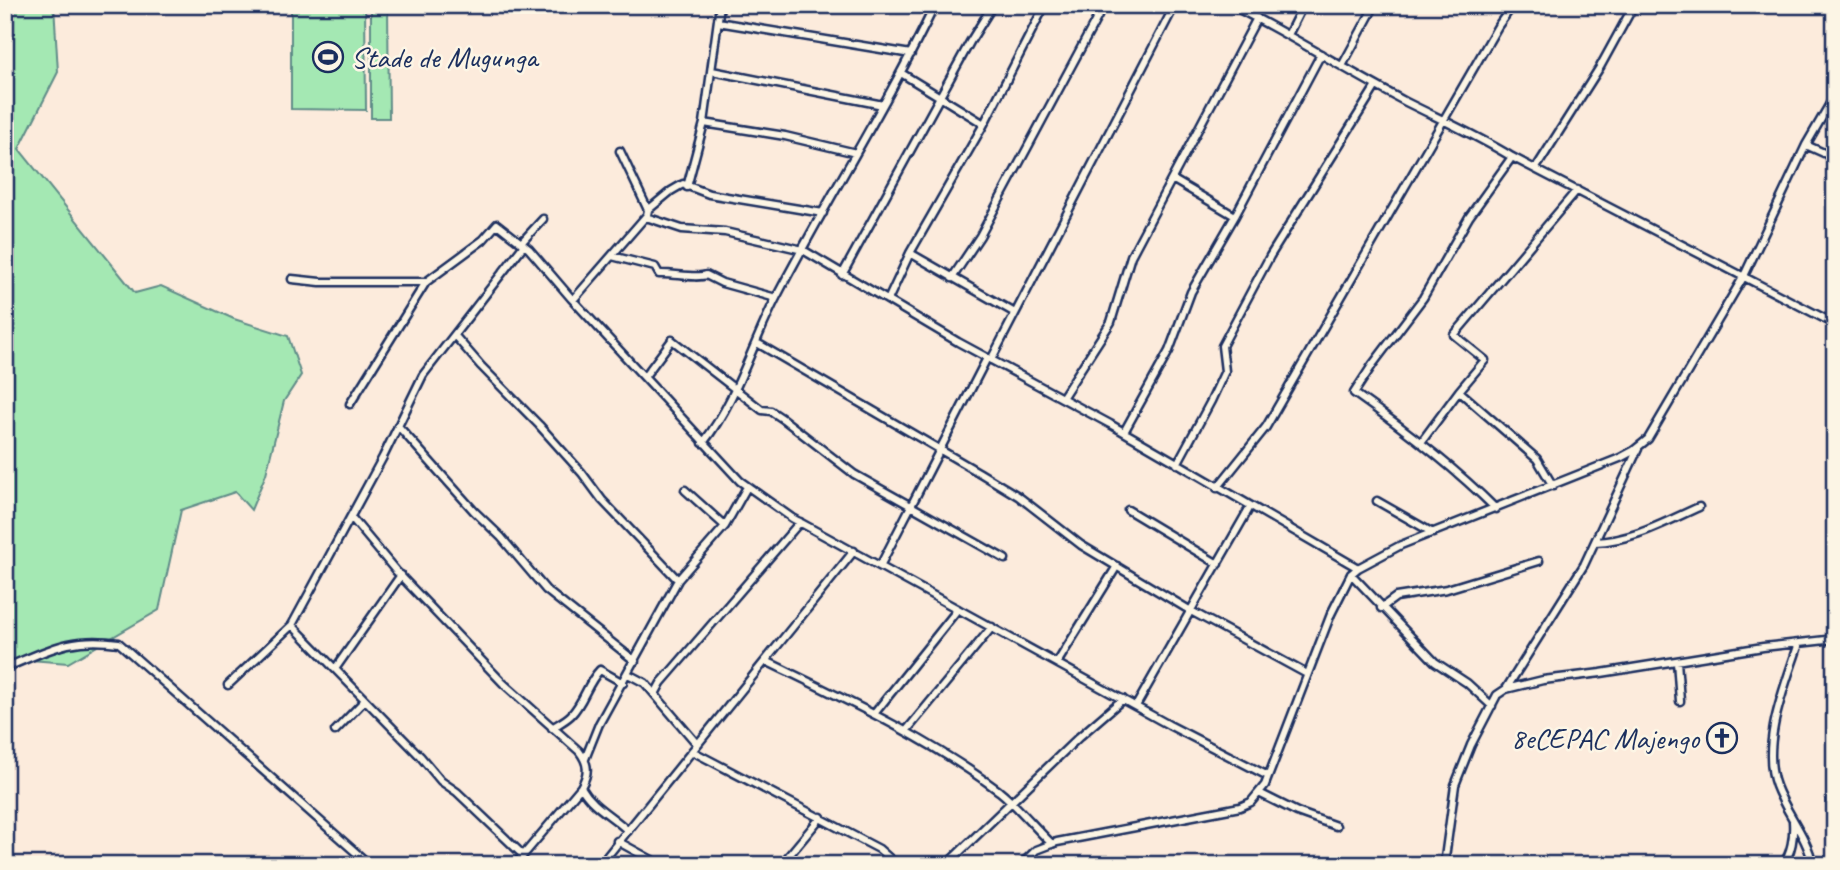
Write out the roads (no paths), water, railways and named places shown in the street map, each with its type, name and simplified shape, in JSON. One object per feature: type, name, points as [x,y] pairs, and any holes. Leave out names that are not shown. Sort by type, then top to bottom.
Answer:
[{"type":"street","points":[[687,187],[704,123],[720,5]]},
{"type":"street","points":[[703,443],[718,423],[776,298],[901,73],[935,5]]},
{"type":"street","points":[[842,275],[993,5]]},
{"type":"street","points":[[888,300],[910,253],[984,124],[1045,5]]},
{"type":"street","points":[[952,278],[980,236],[1104,5]]},
{"type":"street","points":[[880,566],[1175,5]]},
{"type":"street","points":[[1231,5],[1288,34],[1376,86],[1835,324]]},
{"type":"street","points":[[1288,34],[1303,5]]},
{"type":"street","points":[[1342,66],[1376,5]]},
{"type":"street","points":[[1217,488],[1266,427],[1498,26],[1513,5]]},
{"type":"street","points":[[1536,168],[1600,67],[1634,5]]},
{"type":"street","points":[[1062,398],[1111,322],[1131,256],[1257,18]]},
{"type":"street","points":[[718,22],[911,54]]},
{"type":"street","points":[[1124,432],[1169,351],[1191,292],[1235,216],[1321,54]]},
{"type":"street","points":[[712,71],[883,105]]},
{"type":"street","points":[[901,73],[984,124]]},
{"type":"street","points":[[1177,464],[1212,401],[1225,371],[1222,346],[1270,256],[1376,86]]},
{"type":"street","points":[[1506,690],[1584,565],[1639,447],[1656,427],[1744,276],[1806,145],[1835,95]]},
{"type":"street","points":[[704,123],[785,136],[856,153]]},
{"type":"street","points":[[1806,145],[1835,158]]},
{"type":"street","points":[[620,151],[647,214],[682,229],[725,232],[803,250],[842,275],[1124,432],[1358,568]]},
{"type":"street","points":[[1496,509],[1422,441],[1354,393],[1423,298],[1469,217],[1512,157]]},
{"type":"street","points":[[1172,179],[1235,216]]},
{"type":"street","points":[[574,299],[647,214],[671,191],[684,184],[731,199],[823,214]]},
{"type":"street","points":[[1422,441],[1485,360],[1454,335],[1577,190]]},
{"type":"street","points":[[228,685],[292,625],[399,427],[423,375],[456,336],[543,219]]},
{"type":"street","points":[[350,404],[426,282],[483,240],[497,224],[522,244],[645,376],[703,443],[747,487],[800,522],[1268,776]]},
{"type":"street","points":[[910,253],[1015,313]]},
{"type":"street","points":[[612,256],[655,267],[659,274],[677,273],[700,278],[706,275],[722,283],[776,298]]},
{"type":"street","points":[[292,279],[320,282],[426,282]]},
{"type":"street","points":[[456,336],[582,473],[602,500],[678,580]]},
{"type":"street","points":[[645,376],[672,340],[762,410],[771,411],[783,419],[854,474],[1005,559]]},
{"type":"street","points":[[757,343],[1018,496],[1081,545],[1191,611],[1307,674]]},
{"type":"street","points":[[1459,391],[1537,459],[1553,486]]},
{"type":"street","points":[[399,427],[546,590],[635,661]]},
{"type":"street","points":[[1021,865],[1036,850],[1052,844],[1240,807],[1251,802],[1268,776],[1331,614],[1351,574],[1401,545],[1553,486],[1620,458],[1639,447]]},
{"type":"street","points":[[585,759],[599,724],[678,580],[725,526],[747,487]]},
{"type":"street","points":[[685,490],[725,526]]},
{"type":"street","points":[[1377,501],[1433,533]]},
{"type":"street","points":[[1136,706],[1250,507]]},
{"type":"street","points":[[1595,542],[1613,541],[1647,530],[1699,507]]},
{"type":"street","points":[[1128,510],[1218,564]]},
{"type":"street","points":[[292,625],[441,780],[486,818],[520,861],[581,787],[588,773],[585,759],[579,751],[503,683],[401,575],[351,517]]},
{"type":"street","points":[[655,694],[661,683],[800,522]]},
{"type":"street","points":[[600,865],[854,551]]},
{"type":"street","points":[[1381,608],[1396,597],[1447,589],[1539,561]]},
{"type":"street","points":[[1057,663],[1117,566]]},
{"type":"street","points":[[1351,574],[1435,662],[1467,683],[1492,706]]},
{"type":"street","points":[[335,669],[401,575]]},
{"type":"street","points":[[874,714],[958,609]]},
{"type":"street","points":[[907,730],[992,627]]},
{"type":"street","points":[[1444,865],[1455,785],[1471,745],[1497,695],[1543,680],[1835,639]]},
{"type":"street","points":[[5,668],[69,642],[96,640],[119,643],[370,865]]},
{"type":"street","points":[[1799,643],[1774,719],[1775,784],[1811,853],[1813,865]]},
{"type":"street","points":[[766,661],[907,730],[972,772],[1011,802],[1052,844]]},
{"type":"street","points":[[1677,661],[1681,701]]},
{"type":"street","points":[[552,729],[571,715],[580,704],[592,677],[600,670],[622,683]]},
{"type":"street","points":[[628,674],[645,683],[697,744]]},
{"type":"street","points":[[946,865],[1123,699]]},
{"type":"street","points":[[335,731],[365,700]]},
{"type":"street","points":[[692,751],[879,849],[897,865]]},
{"type":"street","points":[[581,787],[592,804],[615,818],[628,831]]},
{"type":"street","points":[[1259,793],[1297,812],[1336,826]]},
{"type":"street","points":[[781,865],[821,817]]},
{"type":"street","points":[[1782,865],[1787,860],[1793,819]]},
{"type":"street","points":[[617,841],[661,865]]},
{"type":"place","name":"Stade de Mugunga","points":[[328,57]]},
{"type":"place","name":"8eCEPAC Majengo","points":[[1722,738]]}]
